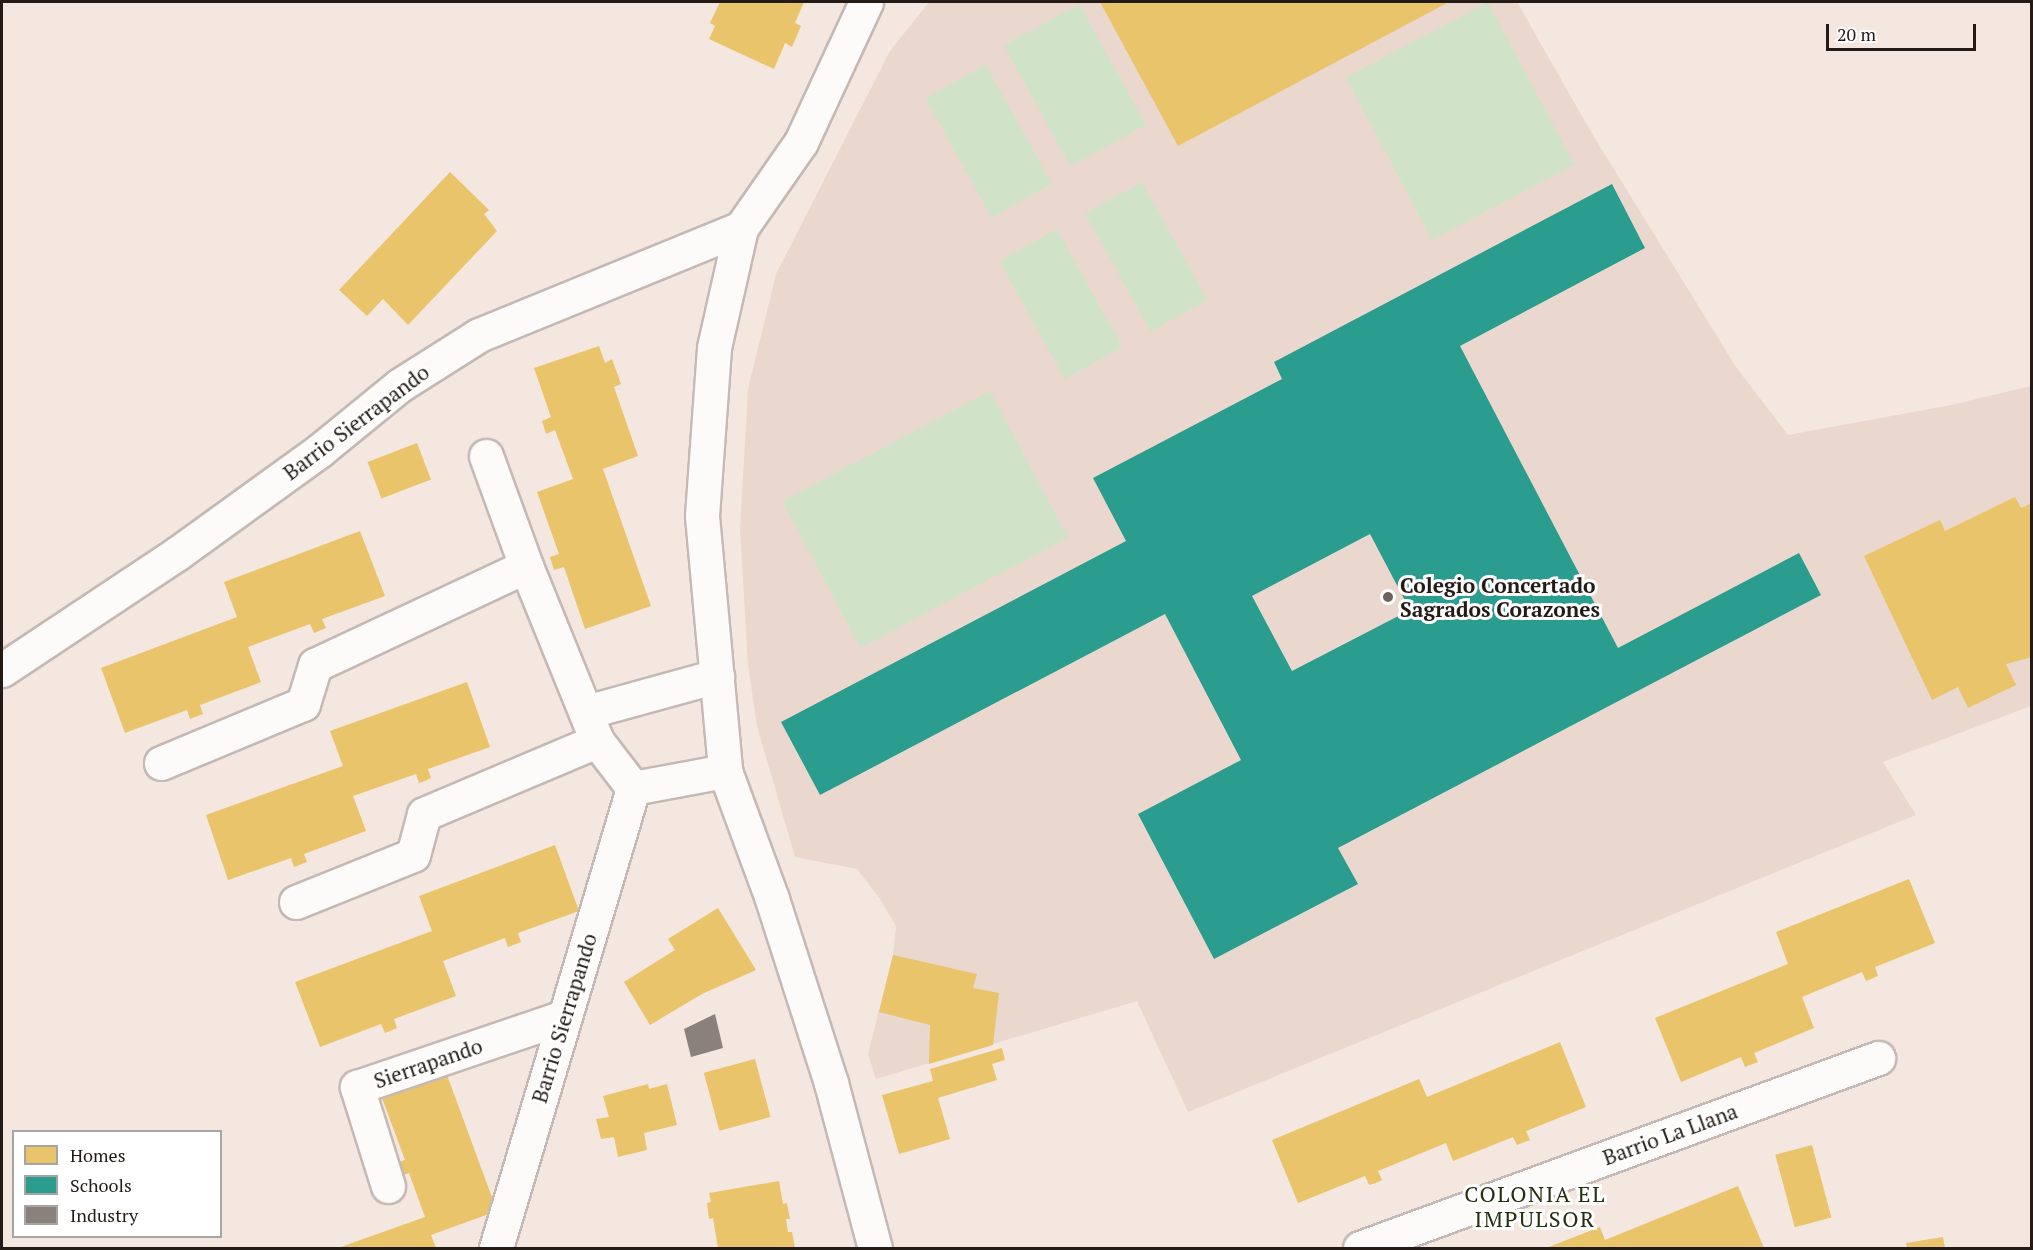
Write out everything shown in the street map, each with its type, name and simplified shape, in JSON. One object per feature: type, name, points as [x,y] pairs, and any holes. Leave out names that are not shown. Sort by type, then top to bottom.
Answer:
[{"type":"street","points":[[866,2],[801,142],[741,228],[714,348],[702,516],[726,771],[772,899],[831,1083],[874,1248]]},
{"type":"street","name":"Barrio Sierrapando","points":[[2,670],[178,553],[319,451],[400,385],[478,335],[741,228]]},
{"type":"street","points":[[486,456],[526,566],[591,726],[633,788],[726,771]]},
{"type":"street","points":[[160,763],[303,704],[315,665],[526,566]]},
{"type":"street","points":[[296,902],[413,855],[424,813],[591,726],[717,676]]},
{"type":"street","name":"Barrio Sierrapando","points":[[496,1248],[633,788]]},
{"type":"street","name":"Sierrapando","points":[[388,1186],[357,1087],[564,1017]]},
{"type":"street","name":"Barrio La Llana","points":[[1360,1248],[1878,1058]]},
{"type":"shaded area","name":"Colegio Concertado Sagrados Corazones","points":[[929,2],[1517,2],[1591,132],[1736,367],[1788,435],[1951,405],[2031,386],[2031,706],[1883,762],[1916,815],[1188,1112],[1137,1001],[876,1079],[868,1054],[893,955],[896,926],[880,899],[857,869],[795,857],[757,726],[748,665],[740,529],[748,389],[776,274],[890,51]]},
{"type":"green space","points":[[1488,2],[1574,164],[1432,240],[1346,78]]},
{"type":"green space","points":[[1079,4],[1146,125],[1071,166],[1004,46]]},
{"type":"green space","points":[[986,65],[1052,184],[992,217],[926,98]]},
{"type":"green space","points":[[1142,182],[1207,300],[1151,332],[1085,214]]},
{"type":"green space","points":[[1057,229],[1122,347],[1065,379],[999,261]]},
{"type":"green space","points":[[990,391],[1068,538],[860,648],[783,501]]},
{"type":"building: Homes","points":[[720,2],[804,2],[795,23],[801,26],[792,47],[785,43],[774,69],[709,39],[715,26],[710,23]]},
{"type":"building: Homes","points":[[1100,2],[1449,2],[1178,146]]},
{"type":"building: Homes","points":[[450,172],[489,210],[484,214],[497,231],[408,325],[383,299],[367,316],[339,290]]},
{"type":"building: Homes","points":[[599,346],[605,363],[612,359],[621,384],[614,387],[638,456],[603,469],[651,606],[585,629],[564,567],[554,570],[550,557],[559,554],[537,492],[573,479],[555,430],[546,434],[542,421],[551,417],[534,368]]},
{"type":"building: Homes","points":[[417,443],[431,479],[381,498],[368,462]]},
{"type":"building: Homes","points":[[2015,497],[2021,508],[2032,503],[2032,657],[2006,664],[2016,685],[1968,708],[1958,687],[1932,700],[1864,556],[1940,520],[1945,531]]},
{"type":"building: Homes","points":[[360,531],[385,596],[322,619],[326,628],[314,633],[310,624],[248,647],[261,682],[200,705],[203,714],[190,719],[187,710],[125,733],[101,668],[237,617],[224,582]]},
{"type":"building: Homes","points":[[467,682],[490,747],[428,769],[431,778],[425,781],[419,783],[416,774],[353,796],[366,831],[304,854],[307,862],[294,867],[291,858],[228,880],[206,815],[343,766],[330,731]]},
{"type":"building: Homes","points":[[555,845],[579,911],[518,933],[521,942],[508,947],[505,938],[443,961],[456,996],[394,1019],[397,1028],[385,1033],[381,1024],[320,1047],[295,982],[432,931],[419,896]]},
{"type":"building: Homes","points":[[1909,879],[1935,943],[1875,967],[1878,976],[1866,981],[1862,972],[1802,997],[1814,1028],[1754,1053],[1758,1062],[1745,1067],[1741,1057],[1681,1082],[1655,1018],[1788,964],[1776,932]]},
{"type":"building: Homes","points":[[718,908],[756,970],[702,994],[650,1025],[624,982],[675,950],[668,939]]},
{"type":"building: Homes","points":[[893,955],[977,974],[973,988],[999,993],[993,1045],[929,1064],[930,1025],[879,1012]]},
{"type":"building: Homes","points":[[1560,1042],[1586,1107],[1526,1131],[1530,1140],[1517,1145],[1513,1137],[1453,1161],[1446,1143],[1378,1171],[1382,1180],[1376,1183],[1369,1185],[1365,1176],[1298,1203],[1272,1140],[1419,1079],[1427,1097]]},
{"type":"building: Homes","points":[[1002,1048],[1005,1060],[992,1064],[997,1080],[938,1098],[950,1139],[899,1154],[882,1095],[933,1081],[930,1069]]},
{"type":"building: Homes","points":[[755,1059],[771,1117],[719,1131],[704,1073]]},
{"type":"building: Homes","points":[[447,1075],[497,1211],[431,1235],[436,1248],[338,1248],[425,1217],[409,1173],[400,1176],[395,1163],[405,1160],[382,1098]]},
{"type":"building: Homes","points":[[648,1084],[649,1089],[667,1084],[677,1125],[644,1133],[647,1150],[618,1157],[614,1137],[601,1139],[596,1119],[609,1117],[603,1096]]},
{"type":"building: Homes","points":[[1812,1145],[1831,1217],[1795,1227],[1775,1155]]},
{"type":"building: Homes","points":[[779,1181],[783,1204],[787,1203],[790,1219],[786,1219],[788,1232],[792,1232],[795,1248],[718,1248],[713,1218],[709,1219],[707,1203],[711,1202],[709,1193]]},
{"type":"building: Homes","points":[[1738,1186],[1764,1248],[1546,1248],[1600,1227],[1605,1240]]},
{"type":"building: Homes","points":[[1943,1237],[1945,1248],[1907,1248],[1906,1243]]},
{"type":"building: Schools","points":[[1612,184],[1645,248],[1460,346],[1618,648],[1799,553],[1821,595],[1338,848],[1358,884],[1214,959],[1138,814],[1241,760],[1165,614],[820,795],[781,722],[1126,541],[1093,478],[1282,379],[1274,362]],"holes":[[[1370,534],[1410,610],[1292,671],[1252,596]]]},
{"type":"building: Industry","points":[[715,1014],[723,1048],[691,1057],[684,1029]]},
{"type":"place","name":"Colegio Concertado Sagrados Corazones","points":[[1388,597]]},
{"type":"district","name":"COLONIA EL IMPULSOR","points":[[1535,1206]]}]
